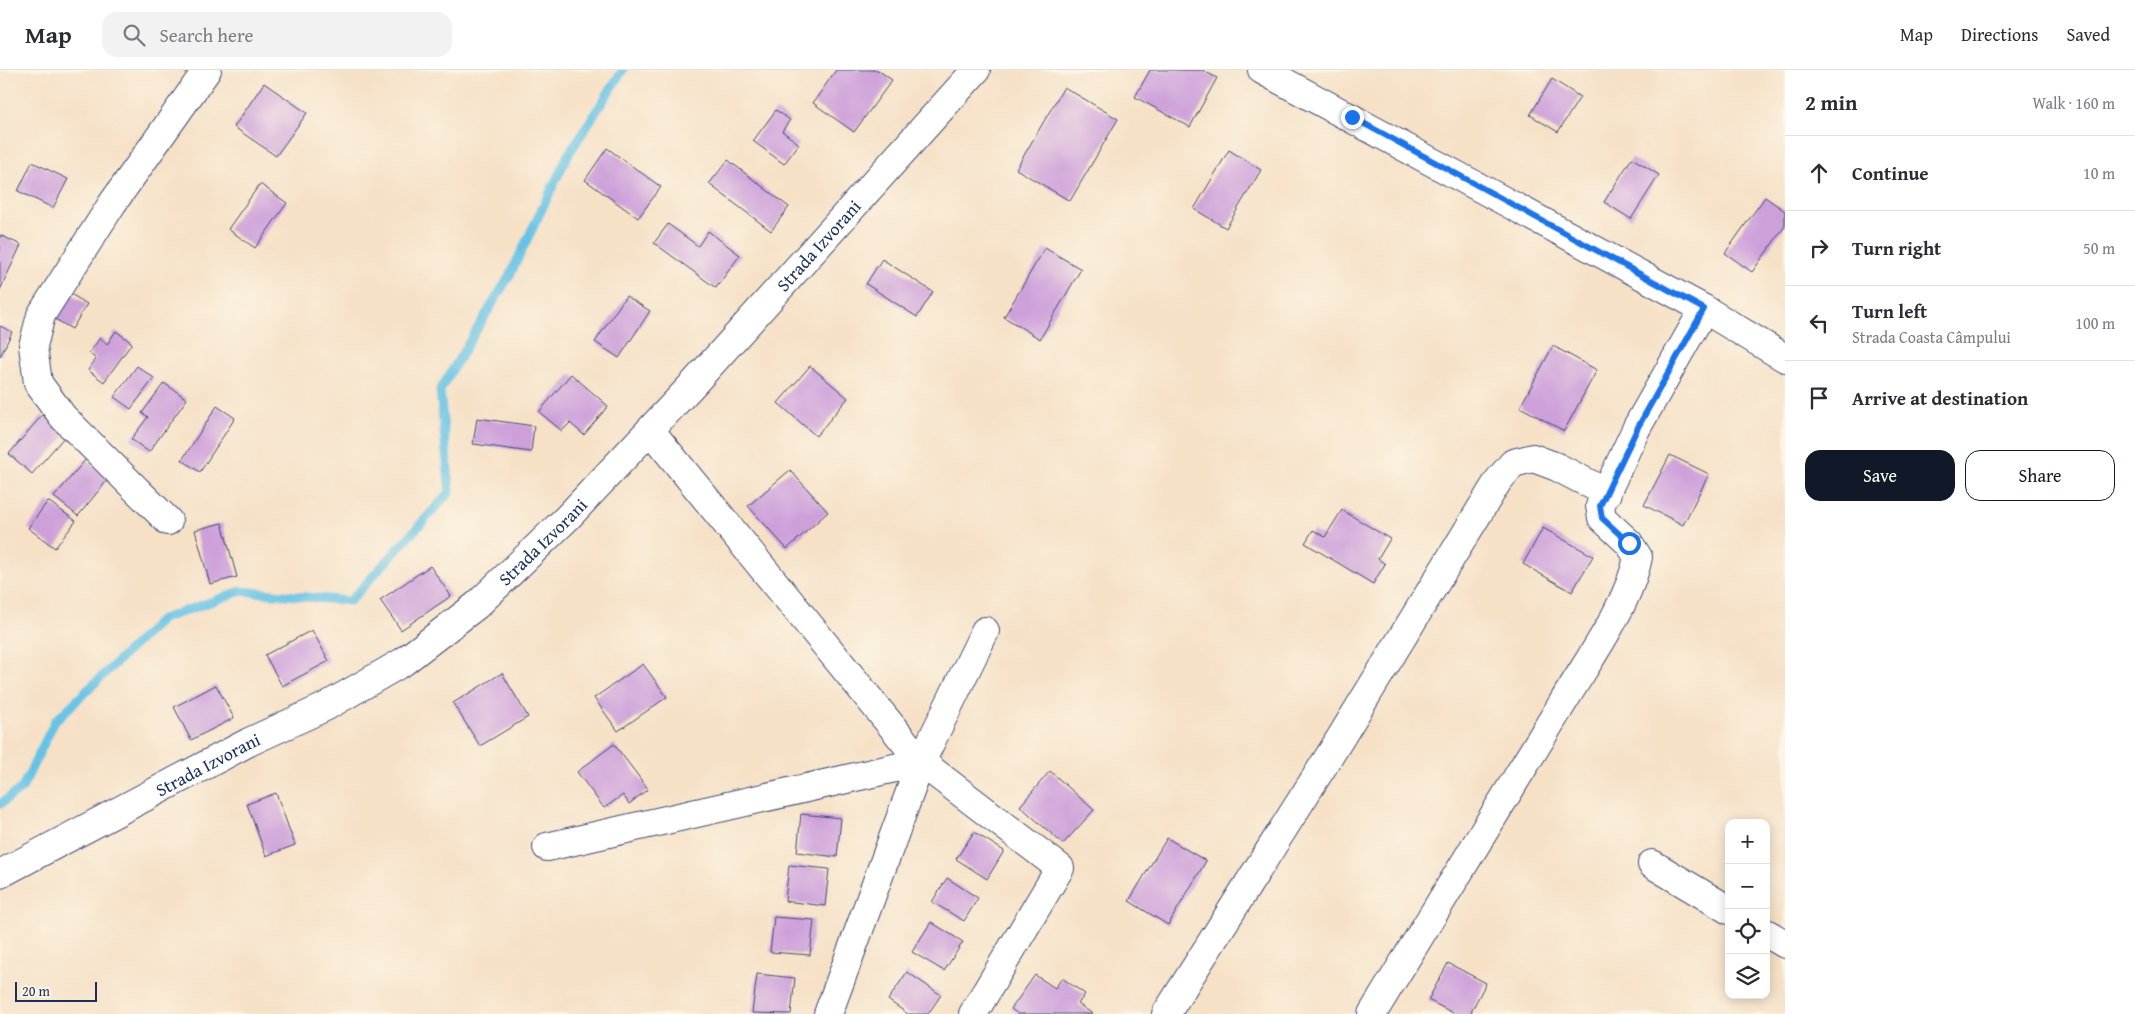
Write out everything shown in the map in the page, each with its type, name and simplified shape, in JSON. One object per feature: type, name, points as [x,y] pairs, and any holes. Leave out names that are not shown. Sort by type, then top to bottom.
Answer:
[{"type":"street","points":[[168,520],[63,417],[38,383],[33,346],[41,315],[112,204],[207,70]]},
{"type":"street","name":"Strada Izvorani","points":[[0,874],[249,742],[326,707],[403,662],[477,605],[568,517],[650,430],[976,70]]},
{"type":"street","points":[[1262,70],[1704,309],[1785,358]]},
{"type":"street","points":[[1372,1014],[1618,611],[1634,577],[1638,557],[1629,543],[1602,518],[1600,506],[1638,427],[1704,309]]},
{"type":"street","points":[[650,430],[921,762],[1060,868],[972,1014]]},
{"type":"street","points":[[1166,1014],[1325,763],[1498,481],[1513,463],[1533,458],[1557,467],[1606,493]]},
{"type":"street","points":[[828,1014],[921,762],[985,631]]},
{"type":"street","points":[[547,847],[921,762]]},
{"type":"street","points":[[1652,864],[1727,909]]},
{"type":"street","points":[[1770,935],[1785,944]]},
{"type":"building","points":[[836,70],[878,70],[892,80],[854,132],[813,103]]},
{"type":"building","points":[[1150,70],[1202,70],[1217,78],[1190,127],[1135,97]]},
{"type":"building","points":[[1552,79],[1580,97],[1558,132],[1530,115]]},
{"type":"building","points":[[264,83],[307,113],[276,156],[234,127]]},
{"type":"building","points":[[1064,87],[1118,119],[1070,201],[1016,169]]},
{"type":"building","points":[[776,110],[790,120],[782,131],[799,144],[784,164],[753,141]]},
{"type":"building","points":[[607,148],[661,187],[638,218],[585,180]]},
{"type":"building","points":[[1229,150],[1261,170],[1226,228],[1194,209]]},
{"type":"building","points":[[1632,158],[1659,175],[1631,219],[1604,202]]},
{"type":"building","points":[[728,160],[789,207],[771,231],[709,184]]},
{"type":"building","points":[[32,162],[68,179],[53,208],[18,191]]},
{"type":"building","points":[[260,184],[287,203],[255,248],[228,229]]},
{"type":"building","points":[[1765,197],[1785,211],[1785,226],[1752,272],[1725,253]]},
{"type":"building","points":[[668,224],[698,246],[708,231],[740,255],[716,288],[654,243]]},
{"type":"building","points":[[0,235],[21,245],[0,290]]},
{"type":"building","points":[[1045,248],[1081,269],[1040,339],[1004,317]]},
{"type":"building","points":[[882,259],[933,292],[917,317],[866,284]]},
{"type":"building","points":[[66,291],[87,304],[72,329],[50,316]]},
{"type":"building","points":[[626,296],[650,311],[619,358],[595,342]]},
{"type":"building","points":[[0,326],[12,332],[0,357]]},
{"type":"building","points":[[116,331],[132,343],[104,382],[88,370],[96,359],[89,353],[100,338],[107,344]]},
{"type":"building","points":[[1553,346],[1597,370],[1564,431],[1520,407]]},
{"type":"building","points":[[137,366],[154,378],[131,409],[114,397]]},
{"type":"building","points":[[810,366],[848,398],[816,436],[778,403]]},
{"type":"building","points":[[571,374],[608,406],[584,435],[570,423],[562,431],[539,412]]},
{"type":"building","points":[[164,383],[187,399],[149,452],[131,439],[148,417],[142,413]]},
{"type":"building","points":[[217,406],[235,418],[200,472],[182,460]]},
{"type":"building","points":[[42,415],[66,435],[32,474],[9,454]]},
{"type":"building","points":[[477,418],[534,426],[531,452],[473,444]]},
{"type":"building","points":[[1670,455],[1709,474],[1683,525],[1644,505]]},
{"type":"building","points":[[86,459],[109,478],[78,516],[54,497]]},
{"type":"building","points":[[790,470],[828,512],[787,549],[748,506]]},
{"type":"building","points":[[48,501],[76,521],[55,548],[28,528]]},
{"type":"building","points":[[1342,510],[1390,539],[1378,559],[1385,564],[1373,584],[1305,543],[1313,530],[1325,537]]},
{"type":"building","points":[[222,523],[237,577],[210,584],[195,530]]},
{"type":"building","points":[[1543,528],[1593,556],[1572,592],[1523,564]]},
{"type":"building","points":[[430,566],[451,596],[401,630],[380,600]]},
{"type":"building","points":[[312,630],[329,661],[282,686],[265,655]]},
{"type":"building","points":[[643,664],[667,697],[618,731],[594,698]]},
{"type":"building","points":[[502,673],[528,717],[480,746],[453,703]]},
{"type":"building","points":[[216,685],[234,718],[191,740],[174,707]]},
{"type":"building","points":[[614,744],[648,789],[629,804],[623,795],[604,808],[577,772]]},
{"type":"building","points":[[1050,771],[1094,810],[1063,844],[1020,806]]},
{"type":"building","points":[[276,793],[295,845],[266,856],[247,804]]},
{"type":"building","points":[[801,814],[841,818],[837,857],[797,852]]},
{"type":"building","points":[[974,832],[1004,851],[987,879],[956,859]]},
{"type":"building","points":[[1167,838],[1206,861],[1168,925],[1129,901]]},
{"type":"building","points":[[789,865],[829,869],[825,906],[785,901]]},
{"type":"building","points":[[947,878],[978,898],[964,921],[932,902]]},
{"type":"building","points":[[774,917],[814,920],[810,955],[770,952]]},
{"type":"building","points":[[931,922],[963,942],[944,971],[912,952]]},
{"type":"building","points":[[1448,963],[1486,983],[1470,1014],[1455,1014],[1428,1000]]},
{"type":"building","points":[[907,972],[941,995],[928,1014],[908,1014],[888,1000]]},
{"type":"building","points":[[757,974],[795,978],[791,1014],[752,1013]]},
{"type":"building","points":[[1035,975],[1055,988],[1062,978],[1085,994],[1078,1004],[1093,1014],[1018,1014],[1011,1009]]},
{"type":"waterway","points":[[0,804],[22,788],[55,721],[162,619],[241,591],[350,601],[450,492],[440,390],[510,275],[568,155],[623,70]]},
{"type":"route","points":[[1352,117],[1704,309],[1638,427],[1600,506],[1602,518],[1629,543]]}]
